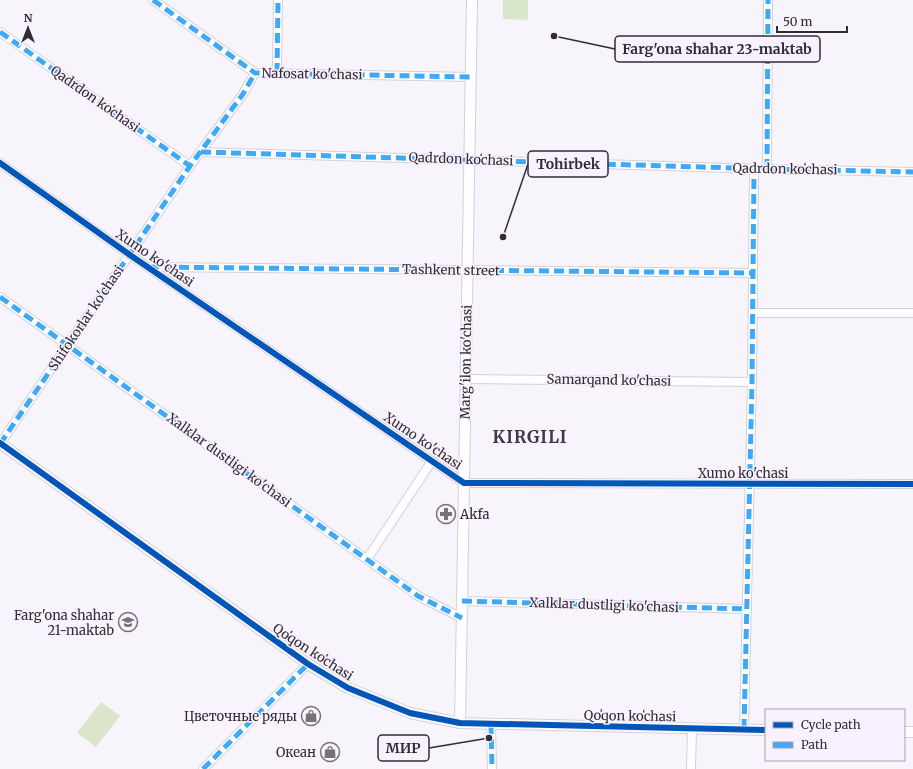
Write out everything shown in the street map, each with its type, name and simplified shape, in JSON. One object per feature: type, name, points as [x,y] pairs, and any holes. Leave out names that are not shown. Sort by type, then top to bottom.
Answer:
[{"type":"street","name":"Nafosat ko'chasi","points":[[153,0],[255,73],[471,77]]},
{"type":"street","points":[[277,73],[278,0]]},
{"type":"street","name":"Marg'ilon ko'chasi","points":[[460,723],[472,0]]},
{"type":"street","points":[[767,169],[768,0]]},
{"type":"street","name":"Qadrdon koʻchasi","points":[[0,32],[190,166]]},
{"type":"street","name":"Shifokorlar ko'chasi","points":[[0,444],[190,166],[243,94],[255,73]]},
{"type":"street","name":"Qadrdon koʻchasi","points":[[201,152],[469,159],[754,169],[913,172]]},
{"type":"street","name":"Xumo ko'chasi","points":[[0,163],[130,255],[464,483],[913,484]]},
{"type":"street","points":[[744,729],[752,382],[754,169]]},
{"type":"street","name":"Tashkent street","points":[[149,267],[753,273]]},
{"type":"street","name":"Xalklar dustligi ko'chasi","points":[[0,297],[68,344],[418,596],[462,618]]},
{"type":"street","points":[[753,313],[913,313]]},
{"type":"street","name":"Samarqand ko'chasi","points":[[466,379],[752,382]]},
{"type":"street","name":"Qoʻqon koʻchasi","points":[[0,444],[308,664],[348,688],[410,713],[460,723],[765,730]]},
{"type":"street","points":[[367,559],[432,461]]},
{"type":"street","name":"Xalklar dustligi ko'chasi","points":[[462,602],[747,609]]},
{"type":"street","points":[[203,769],[308,664]]},
{"type":"street","points":[[491,724],[492,769]]},
{"type":"street","points":[[691,769],[692,728]]},
{"type":"green space","points":[[503,0],[528,0],[528,20],[503,19]]},
{"type":"green space","points":[[101,702],[120,716],[96,747],[77,733]]},
{"type":"marked path","points":[[153,0],[255,73],[471,77]]},
{"type":"marked path","points":[[277,73],[278,0]]},
{"type":"marked path","points":[[767,169],[768,0]]},
{"type":"marked path","points":[[0,32],[190,166]]},
{"type":"marked path","points":[[0,444],[190,166],[243,94],[255,73]]},
{"type":"marked path","points":[[201,152],[913,172]]},
{"type":"marked path","points":[[744,729],[752,382],[754,169]]},
{"type":"marked path","points":[[149,267],[753,273]]},
{"type":"marked path","points":[[0,297],[418,596],[462,618]]},
{"type":"marked path","points":[[462,601],[747,609]]},
{"type":"marked path","points":[[203,769],[308,664]]},
{"type":"marked path","points":[[491,724],[492,769]]},
{"type":"cycle path","points":[[0,163],[130,255],[464,483],[913,484]]},
{"type":"cycle path","points":[[0,443],[308,664],[348,688],[410,713],[460,723],[765,730]]},
{"type":"place","name":"Farg'ona shahar 23-maktab","points":[[554,36]]},
{"type":"place","name":"Tohirbek","points":[[503,237]]},
{"type":"place","name":"Akfa","points":[[446,514]]},
{"type":"place","name":"Farg'ona shahar 21-maktab","points":[[128,622]]},
{"type":"place","name":"Цветочные ряды","points":[[311,716]]},
{"type":"place","name":"МИР","points":[[489,738]]},
{"type":"place","name":"Океан","points":[[330,752]]},
{"type":"district","name":"KIRGILI","points":[[530,437]]}]
